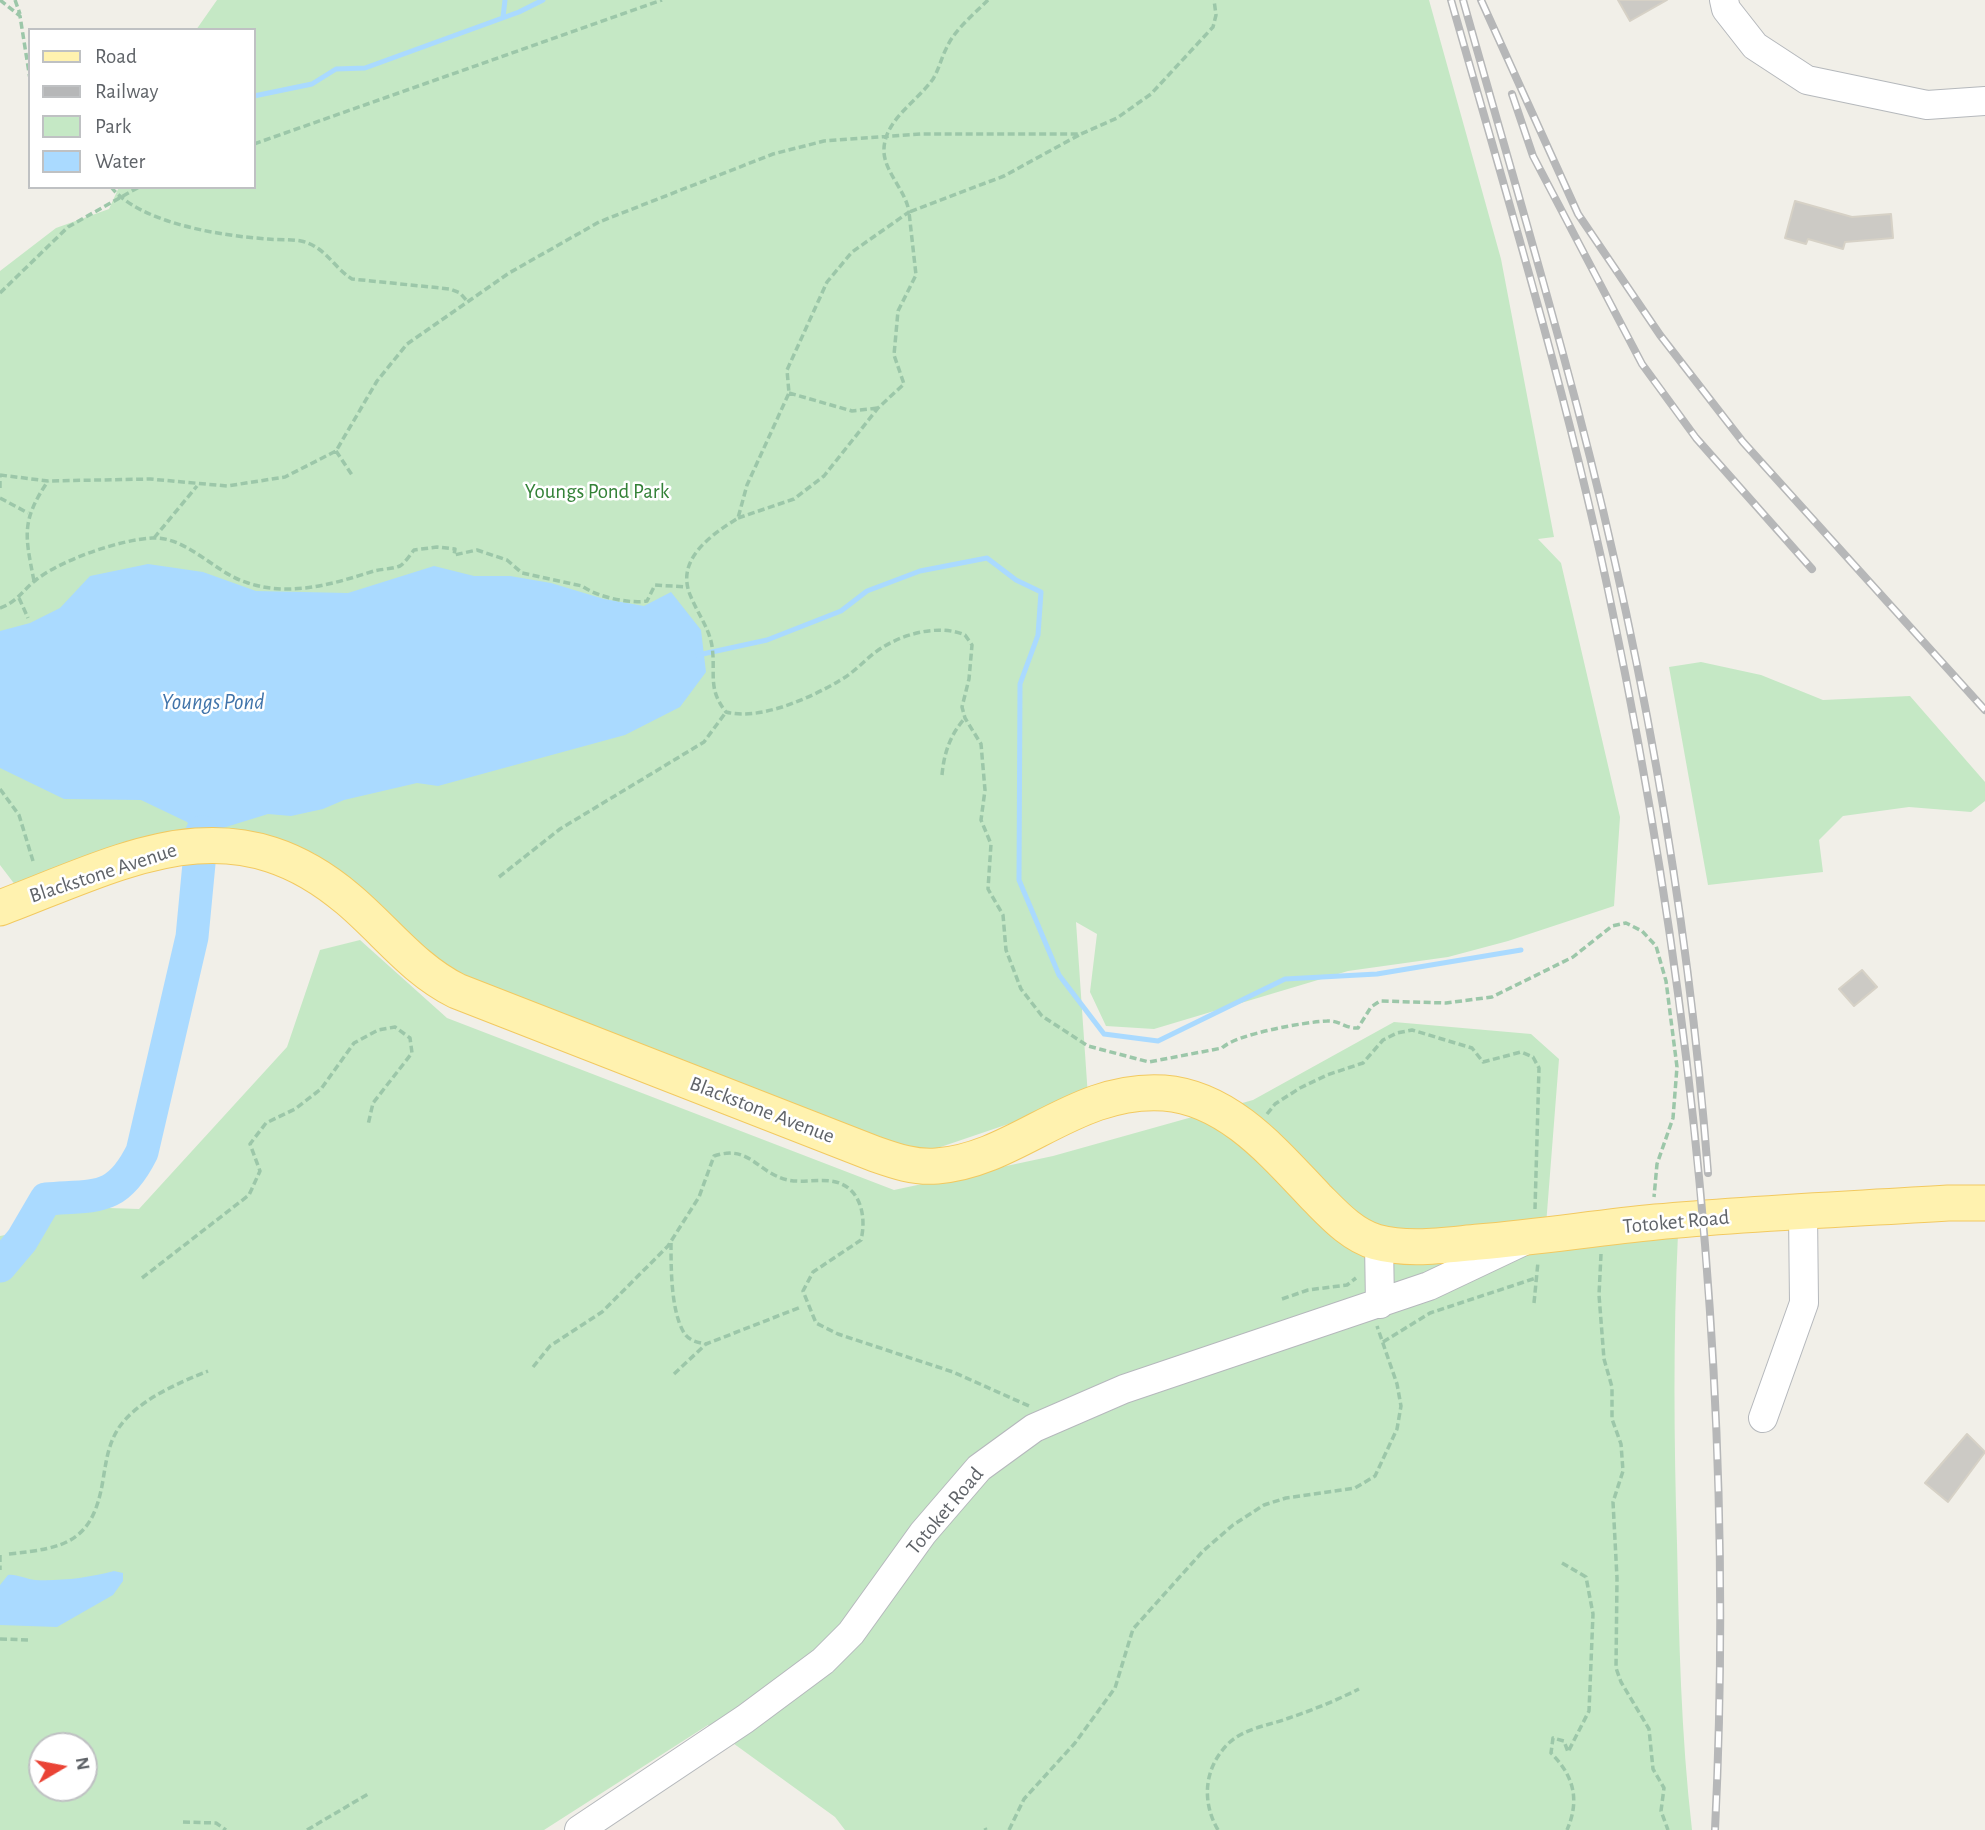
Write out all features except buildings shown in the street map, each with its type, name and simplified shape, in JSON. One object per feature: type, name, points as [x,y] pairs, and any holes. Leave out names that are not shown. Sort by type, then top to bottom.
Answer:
[{"type":"main road","name":"Blackstone Avenue","points":[[0,908],[145,855],[202,844],[261,852],[317,876],[347,898],[428,975],[457,992],[875,1154],[923,1166],[952,1164],[981,1155],[1092,1104],[1132,1093],[1168,1094],[1200,1102],[1237,1122],[1273,1153],[1344,1224],[1379,1243],[1424,1247],[1532,1238]]},
{"type":"main road","name":"Totoket Road","points":[[1532,1238],[1649,1223],[1985,1203]]},
{"type":"street","points":[[1724,0],[1726,9],[1755,46],[1807,80],[1927,105],[1985,101]]},
{"type":"street","points":[[1763,1418],[1804,1303],[1803,1212]]},
{"type":"street","name":"Totoket Road","points":[[579,1830],[745,1719],[823,1661],[851,1633],[923,1533],[979,1468],[1034,1428],[1124,1389],[1377,1310],[1532,1238]]},
{"type":"street","points":[[1377,1310],[1379,1243]]},
{"type":"path","points":[[0,0],[20,16]]},
{"type":"path","points":[[15,0],[28,66]]},
{"type":"path","points":[[256,143],[662,0]]},
{"type":"path","points":[[988,0],[961,27],[946,47],[932,80],[901,113],[887,135],[884,153],[887,164],[904,192],[916,275],[898,311],[894,355],[904,384],[878,408],[824,476],[794,499],[738,518],[699,547],[691,560],[687,587],[706,626],[712,646],[714,695],[726,712],[740,715],[789,703],[840,681],[897,639],[924,633],[956,631],[965,635],[972,645],[970,678],[962,707],[965,718],[981,744],[985,790],[981,820],[990,844],[988,889],[1003,915],[1006,950],[1021,989],[1042,1016],[1088,1045],[1149,1062],[1202,1053],[1222,1048],[1231,1039],[1305,1024],[1330,1020],[1344,1027],[1359,1028],[1371,1007],[1380,1001],[1446,1003],[1492,997],[1580,953],[1612,926],[1626,923],[1642,931],[1656,946],[1667,981],[1677,1067],[1673,1118],[1657,1164],[1649,1223]]},
{"type":"path","points":[[738,518],[747,485],[789,393],[787,370],[827,282],[852,252],[909,212],[1004,176],[1081,134],[1117,118],[1151,94],[1213,27],[1216,15],[1214,0]]},
{"type":"path","points":[[0,488],[0,475],[48,481],[113,478],[227,486],[285,477],[336,451],[389,363],[407,344],[467,301],[557,244],[641,205],[773,154],[824,141],[887,135],[1081,134]]},
{"type":"path","points":[[113,189],[138,210],[195,228],[225,235],[300,241],[320,248],[341,272],[352,279],[450,289],[460,293],[467,301]]},
{"type":"path","points":[[0,293],[68,227],[135,189]]},
{"type":"path","points":[[789,393],[852,411],[878,408]]},
{"type":"path","points":[[336,451],[352,475]]},
{"type":"path","points":[[34,581],[26,544],[29,513],[48,481]]},
{"type":"path","points":[[154,538],[197,485]]},
{"type":"path","points":[[0,498],[29,513]]},
{"type":"path","points":[[0,608],[19,598],[34,581],[78,558],[154,538],[187,550],[247,583],[276,588],[334,585],[401,565],[414,550],[437,547],[455,549],[454,555],[477,550],[507,560],[522,573],[583,586],[589,591],[635,603],[647,601],[655,585],[687,587]]},
{"type":"path","points":[[19,598],[28,618]]},
{"type":"path","points":[[499,877],[560,829],[704,742],[726,712]]},
{"type":"path","points":[[942,775],[943,757],[951,738],[965,718]]},
{"type":"path","points":[[0,789],[19,816],[33,861]]},
{"type":"path","points":[[142,1278],[249,1195],[260,1171],[250,1144],[267,1123],[295,1109],[321,1089],[354,1043],[378,1030],[395,1027],[410,1038],[412,1053],[373,1103],[368,1125]]},
{"type":"path","points":[[1268,1124],[1266,1115],[1275,1104],[1327,1074],[1363,1063],[1383,1040],[1397,1033],[1412,1030],[1472,1048],[1483,1062],[1521,1052],[1533,1057],[1539,1068],[1540,1083],[1532,1238],[1536,1278],[1534,1303]]},
{"type":"path","points":[[533,1367],[550,1346],[603,1312],[671,1241],[699,1197],[714,1156],[727,1152],[744,1154],[768,1172],[788,1180],[833,1181],[849,1187],[860,1202],[865,1223],[862,1240],[813,1272],[803,1291],[816,1323],[838,1334],[953,1372],[1037,1409]]},
{"type":"path","points":[[1601,1228],[1600,1322],[1604,1359],[1612,1387],[1612,1419],[1621,1444],[1623,1471],[1613,1502],[1618,1578],[1616,1668],[1621,1682],[1633,1697],[1649,1730],[1653,1769],[1664,1788],[1661,1811],[1668,1830]]},
{"type":"path","points":[[671,1241],[676,1302],[683,1331],[692,1341],[706,1344]]},
{"type":"path","points":[[1282,1299],[1308,1290],[1347,1285],[1359,1275]]},
{"type":"path","points":[[1382,1342],[1430,1313],[1536,1278]]},
{"type":"path","points":[[674,1374],[706,1344],[801,1307]]},
{"type":"path","points":[[1009,1830],[1024,1799],[1089,1726],[1115,1688],[1133,1629],[1203,1550],[1233,1525],[1264,1505],[1286,1498],[1355,1488],[1375,1476],[1397,1429],[1401,1406],[1397,1384],[1382,1342],[1377,1310]]},
{"type":"path","points":[[9,1554],[38,1551],[71,1541],[93,1520],[108,1447],[120,1427],[154,1398],[208,1371]]},
{"type":"path","points":[[0,1555],[0,1570]]},
{"type":"path","points":[[1562,1563],[1586,1577],[1593,1614],[1589,1711],[1568,1752],[1564,1741],[1553,1738],[1551,1753],[1565,1767],[1575,1790],[1573,1816],[1567,1830]]},
{"type":"path","points":[[0,1639],[31,1640]]},
{"type":"path","points":[[1218,1830],[1205,1796],[1214,1765],[1230,1742],[1249,1730],[1294,1716],[1359,1689]]},
{"type":"path","points":[[307,1830],[368,1794]]},
{"type":"path","points":[[183,1822],[216,1823],[226,1830]]},
{"type":"green space","name":"Youngs Pond Park","points":[[217,0],[1429,0],[1501,259],[1554,537],[1538,539],[1561,563],[1620,817],[1614,906],[1508,941],[1448,957],[1348,971],[1154,1029],[1106,1026],[1090,992],[1097,934],[1076,922],[1088,1097],[917,1155],[428,964],[315,854],[253,837],[215,834],[140,838],[19,890],[0,865],[0,271],[56,228],[109,209],[118,189],[256,189],[256,28],[197,28]]},
{"type":"green space","points":[[1701,662],[1761,675],[1823,700],[1910,696],[1985,782],[1985,801],[1971,812],[1909,807],[1843,816],[1819,840],[1823,872],[1708,885],[1669,667]]},
{"type":"green space","points":[[360,940],[447,1018],[894,1190],[1053,1156],[1253,1100],[1394,1022],[1531,1034],[1559,1059],[1546,1225],[1678,1234],[1675,1350],[1676,1504],[1681,1687],[1692,1830],[845,1830],[835,1817],[708,1725],[544,1830],[0,1830],[0,1236],[10,1234],[48,1206],[139,1209],[287,1047],[320,950]]},
{"type":"water","name":"Youngs Pond","points":[[148,564],[203,572],[256,591],[348,593],[434,566],[474,576],[510,576],[551,583],[604,599],[644,606],[671,592],[701,630],[706,672],[680,707],[625,735],[438,786],[417,783],[344,800],[323,809],[291,816],[268,814],[213,831],[194,833],[187,822],[141,800],[64,799],[0,768],[0,631],[30,623],[60,608],[90,576]]},
{"type":"water","points":[[114,1571],[123,1573],[123,1581],[113,1595],[57,1627],[0,1625],[0,1585],[8,1575],[35,1580],[55,1580]]},
{"type":"waterway","points":[[503,17],[505,0]]},
{"type":"waterway","points":[[256,96],[312,84],[336,69],[365,68],[519,12],[543,0]]},
{"type":"waterway","points":[[698,655],[767,640],[841,611],[867,591],[920,571],[987,558],[1016,580],[1041,592],[1038,635],[1020,684],[1019,880],[1059,975],[1104,1034],[1158,1041],[1285,979],[1377,974],[1521,950]]},
{"type":"waterway","points":[[0,1266],[22,1240],[46,1199],[104,1193],[124,1180],[142,1152],[192,937],[202,832]]},
{"type":"railway","points":[[1451,0],[1538,306],[1578,459],[1613,614],[1667,915],[1687,1066],[1703,1219],[1713,1371],[1719,1524],[1720,1677],[1715,1830]]},
{"type":"railway","points":[[1463,0],[1563,354],[1614,556],[1655,760],[1672,863],[1687,966],[1708,1173]]},
{"type":"railway","points":[[1481,0],[1578,214],[1660,335],[1743,442],[1985,710]]},
{"type":"railway","points":[[1512,94],[1533,156],[1642,364],[1696,438],[1812,569]]}]
